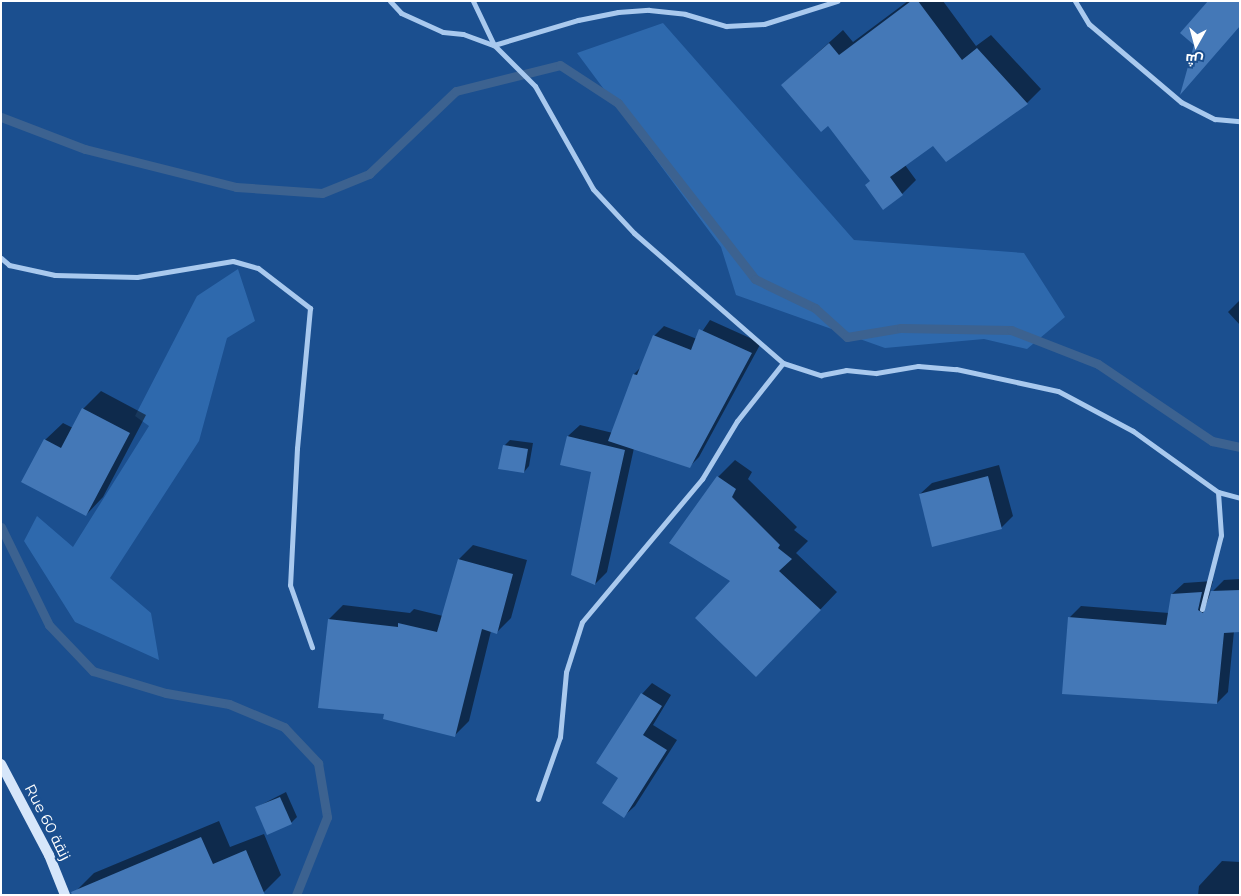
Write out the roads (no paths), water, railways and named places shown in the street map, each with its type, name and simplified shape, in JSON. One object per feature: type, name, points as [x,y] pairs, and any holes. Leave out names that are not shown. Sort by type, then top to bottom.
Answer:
[{"type":"street","points":[[390,1],[401,13],[443,32],[463,34],[494,45],[578,20],[618,12],[650,10],[685,14],[726,26],[764,24],[837,1]]},
{"type":"street","points":[[473,1],[494,45],[535,86],[593,189],[634,233],[783,363],[821,375],[846,370],[876,374],[918,366],[956,369],[1058,390],[1133,431],[1218,492],[1240,498]]},
{"type":"street","points":[[1075,1],[1089,24],[1181,102],[1215,119],[1240,122]]},
{"type":"street","points":[[1,258],[9,265],[56,275],[137,277],[233,261],[258,268],[310,308],[296,448],[290,585],[312,647]]},
{"type":"street","points":[[538,799],[560,737],[566,672],[582,622],[702,479],[737,421],[783,363]]},
{"type":"street","points":[[1202,610],[1221,535],[1218,492]]},
{"type":"street","name":"Rue 60 زنقة","points":[[1,764],[49,855],[65,895]]},
{"type":"waterway","points":[[1,117],[85,149],[236,187],[322,193],[369,174],[456,91],[560,65],[618,103],[755,279],[815,308],[847,337],[901,328],[1011,330],[1098,364],[1212,441],[1240,447]]},
{"type":"waterway","points":[[1,527],[49,625],[93,671],[166,693],[229,704],[284,727],[318,763],[327,817],[296,895]]}]
